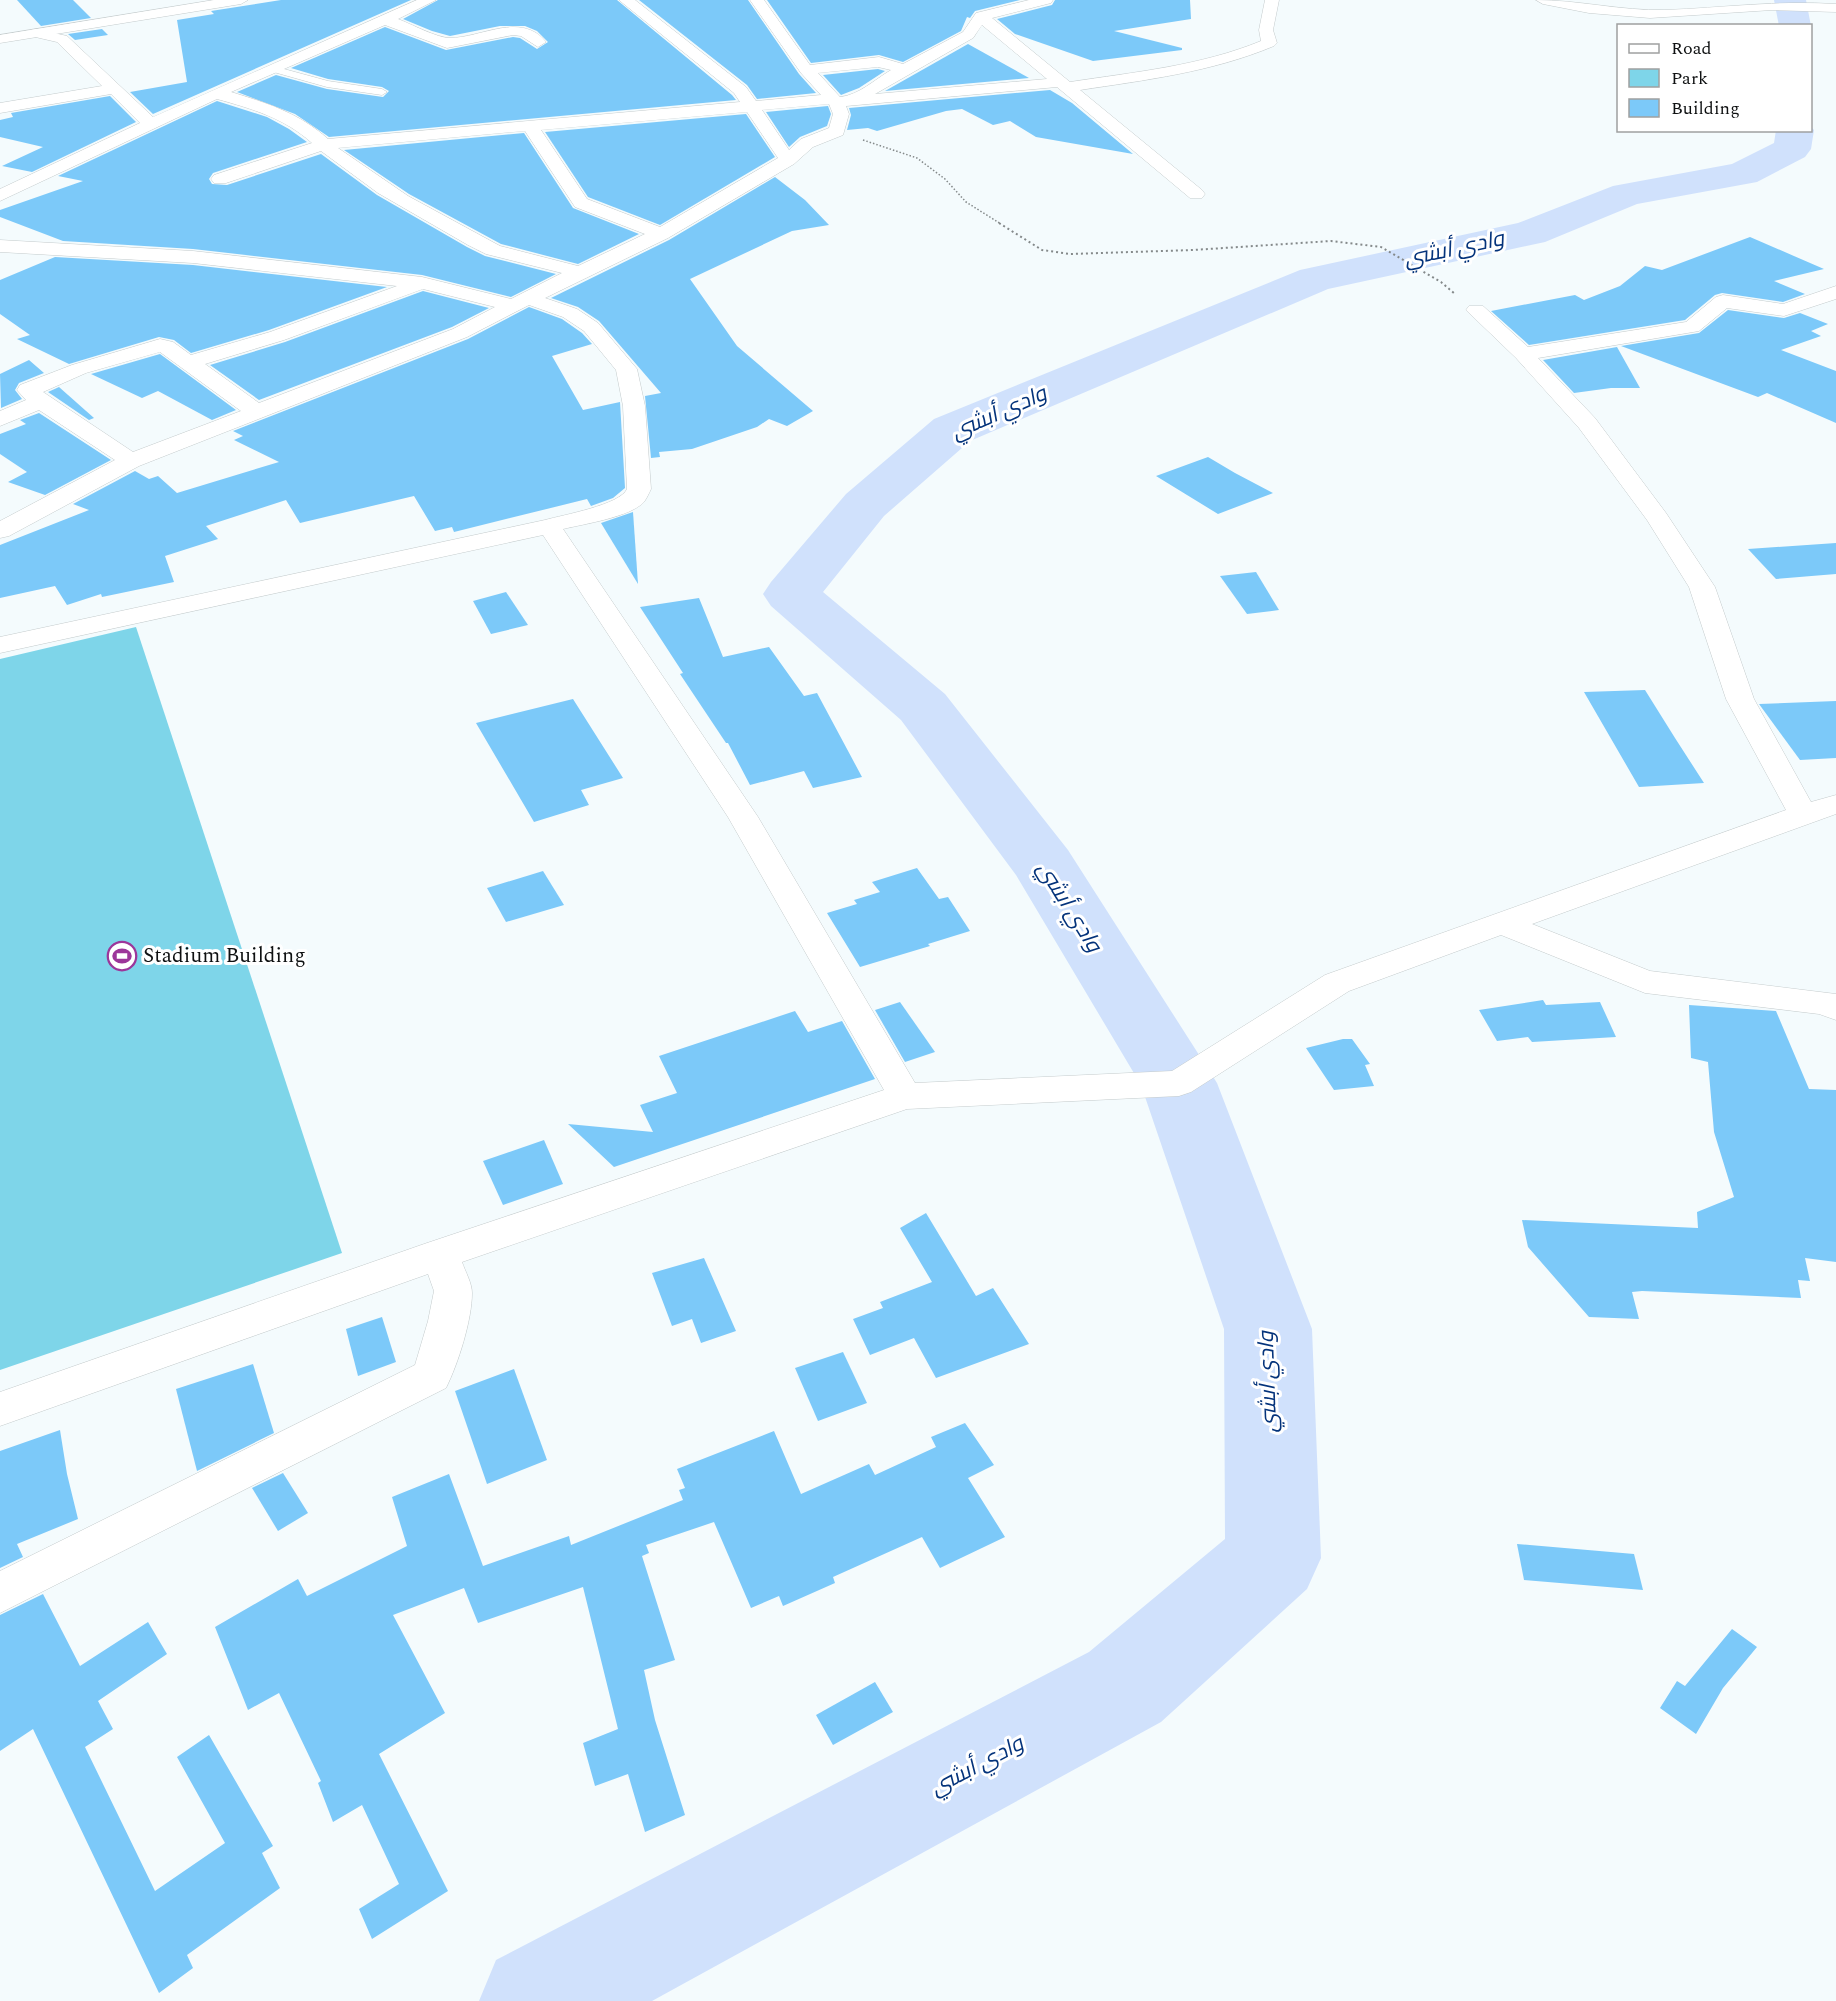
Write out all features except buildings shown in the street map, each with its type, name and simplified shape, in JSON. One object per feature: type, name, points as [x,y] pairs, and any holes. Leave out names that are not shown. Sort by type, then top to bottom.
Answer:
[{"type":"street","points":[[0,39],[31,31],[205,0]]},
{"type":"street","points":[[31,31],[241,0]]},
{"type":"street","points":[[0,196],[216,93],[429,0]]},
{"type":"street","points":[[626,0],[740,90],[788,160]]},
{"type":"street","points":[[0,531],[131,461],[441,341],[522,303],[580,272],[661,234],[788,160],[807,143],[837,132],[841,114],[835,101],[806,70],[757,0]]},
{"type":"street","points":[[979,0],[986,15],[1064,85],[1196,194]]},
{"type":"street","points":[[859,99],[876,85],[903,69],[968,35],[986,15],[1046,0]]},
{"type":"street","points":[[220,179],[326,144],[752,106],[1064,85],[1204,63],[1239,56],[1269,44],[1266,30],[1272,0]]},
{"type":"street","points":[[1544,0],[1611,13],[1665,14],[1782,7],[1836,8]]},
{"type":"street","points":[[384,19],[447,43],[513,31],[525,32],[538,42]]},
{"type":"street","points":[[4,28],[31,31],[62,39],[151,124]]},
{"type":"street","points":[[806,70],[879,62],[903,69]]},
{"type":"street","points":[[0,108],[115,89]]},
{"type":"street","points":[[216,93],[281,113],[326,144],[348,165],[480,244],[580,272]]},
{"type":"street","points":[[379,124],[404,137]]},
{"type":"street","points":[[531,127],[581,203],[661,234]]},
{"type":"street","points":[[0,246],[193,257],[422,284],[570,313],[591,327],[626,369],[633,406],[639,489],[635,498],[618,507],[549,526],[0,645]]},
{"type":"street","points":[[189,362],[277,336],[422,284]]},
{"type":"street","points":[[1522,354],[1692,327],[1723,301],[1784,310],[1836,292]]},
{"type":"street","points":[[1476,310],[1522,354],[1587,423],[1658,518],[1702,587],[1740,699],[1803,814]]},
{"type":"street","points":[[131,461],[28,390],[79,369],[153,345],[166,346],[257,412]]},
{"type":"street","points":[[0,418],[41,401]]},
{"type":"street","points":[[549,526],[743,817],[905,1096]]},
{"type":"street","points":[[0,1409],[440,1254],[905,1096],[1179,1083],[1337,983],[1836,804]]},
{"type":"street","points":[[1501,923],[1645,982],[1826,1003],[1836,1008]]},
{"type":"street","points":[[0,1593],[432,1376],[448,1321],[453,1291],[440,1254]]},
{"type":"lane","points":[[273,69],[327,84],[382,92]]},
{"type":"path","points":[[837,132],[917,158],[945,179],[966,202],[1042,250],[1081,254],[1193,250],[1331,241],[1381,248],[1441,282],[1476,310]]},
{"type":"green space","name":"Stadium Building","points":[[136,627],[342,1253],[0,1370],[0,659]]},
{"type":"waterway","name":"وادي أبشي","points":[[1790,0],[1795,24]]},
{"type":"waterway","name":"وادي أبشي","points":[[537,2001],[1125,1687],[1273,1558],[1268,1329],[1179,1083],[1044,865],[923,707],[791,594],[865,505],[952,430],[1315,279],[1530,233],[1627,194],[1743,174],[1792,149],[1795,132]]},
{"type":"place","name":"Stadium Building","points":[[122,956]]}]
